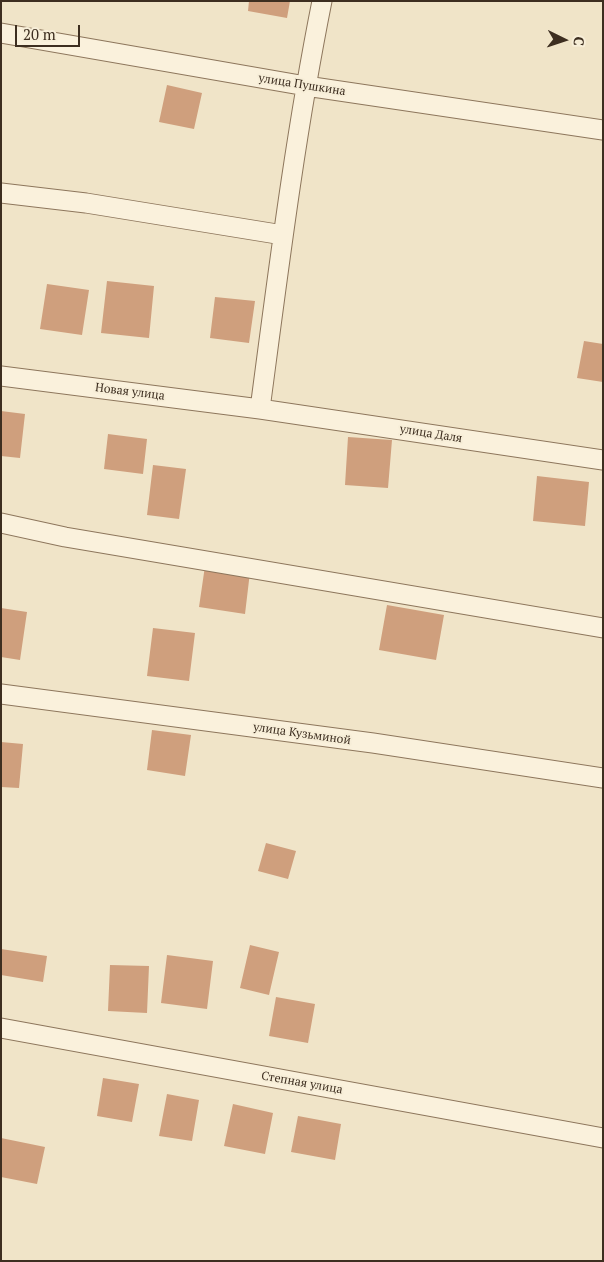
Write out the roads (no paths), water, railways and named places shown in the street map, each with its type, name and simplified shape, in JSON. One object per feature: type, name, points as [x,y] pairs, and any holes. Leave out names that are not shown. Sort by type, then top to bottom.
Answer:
[{"type":"street","points":[[260,409],[283,235],[306,86],[322,1]]},
{"type":"street","name":"улица Пушкина","points":[[1,33],[306,86],[603,130]]},
{"type":"street","points":[[1,193],[86,203],[283,235]]},
{"type":"street","name":"Новая улица","points":[[1,376],[260,409]]},
{"type":"street","name":"улица Даля","points":[[260,409],[603,460]]},
{"type":"street","points":[[1,523],[75,539],[603,628]]},
{"type":"street","name":"улица Кузьминой","points":[[1,694],[363,742],[603,778]]},
{"type":"street","name":"Степная улица","points":[[1,1028],[603,1138]]}]
